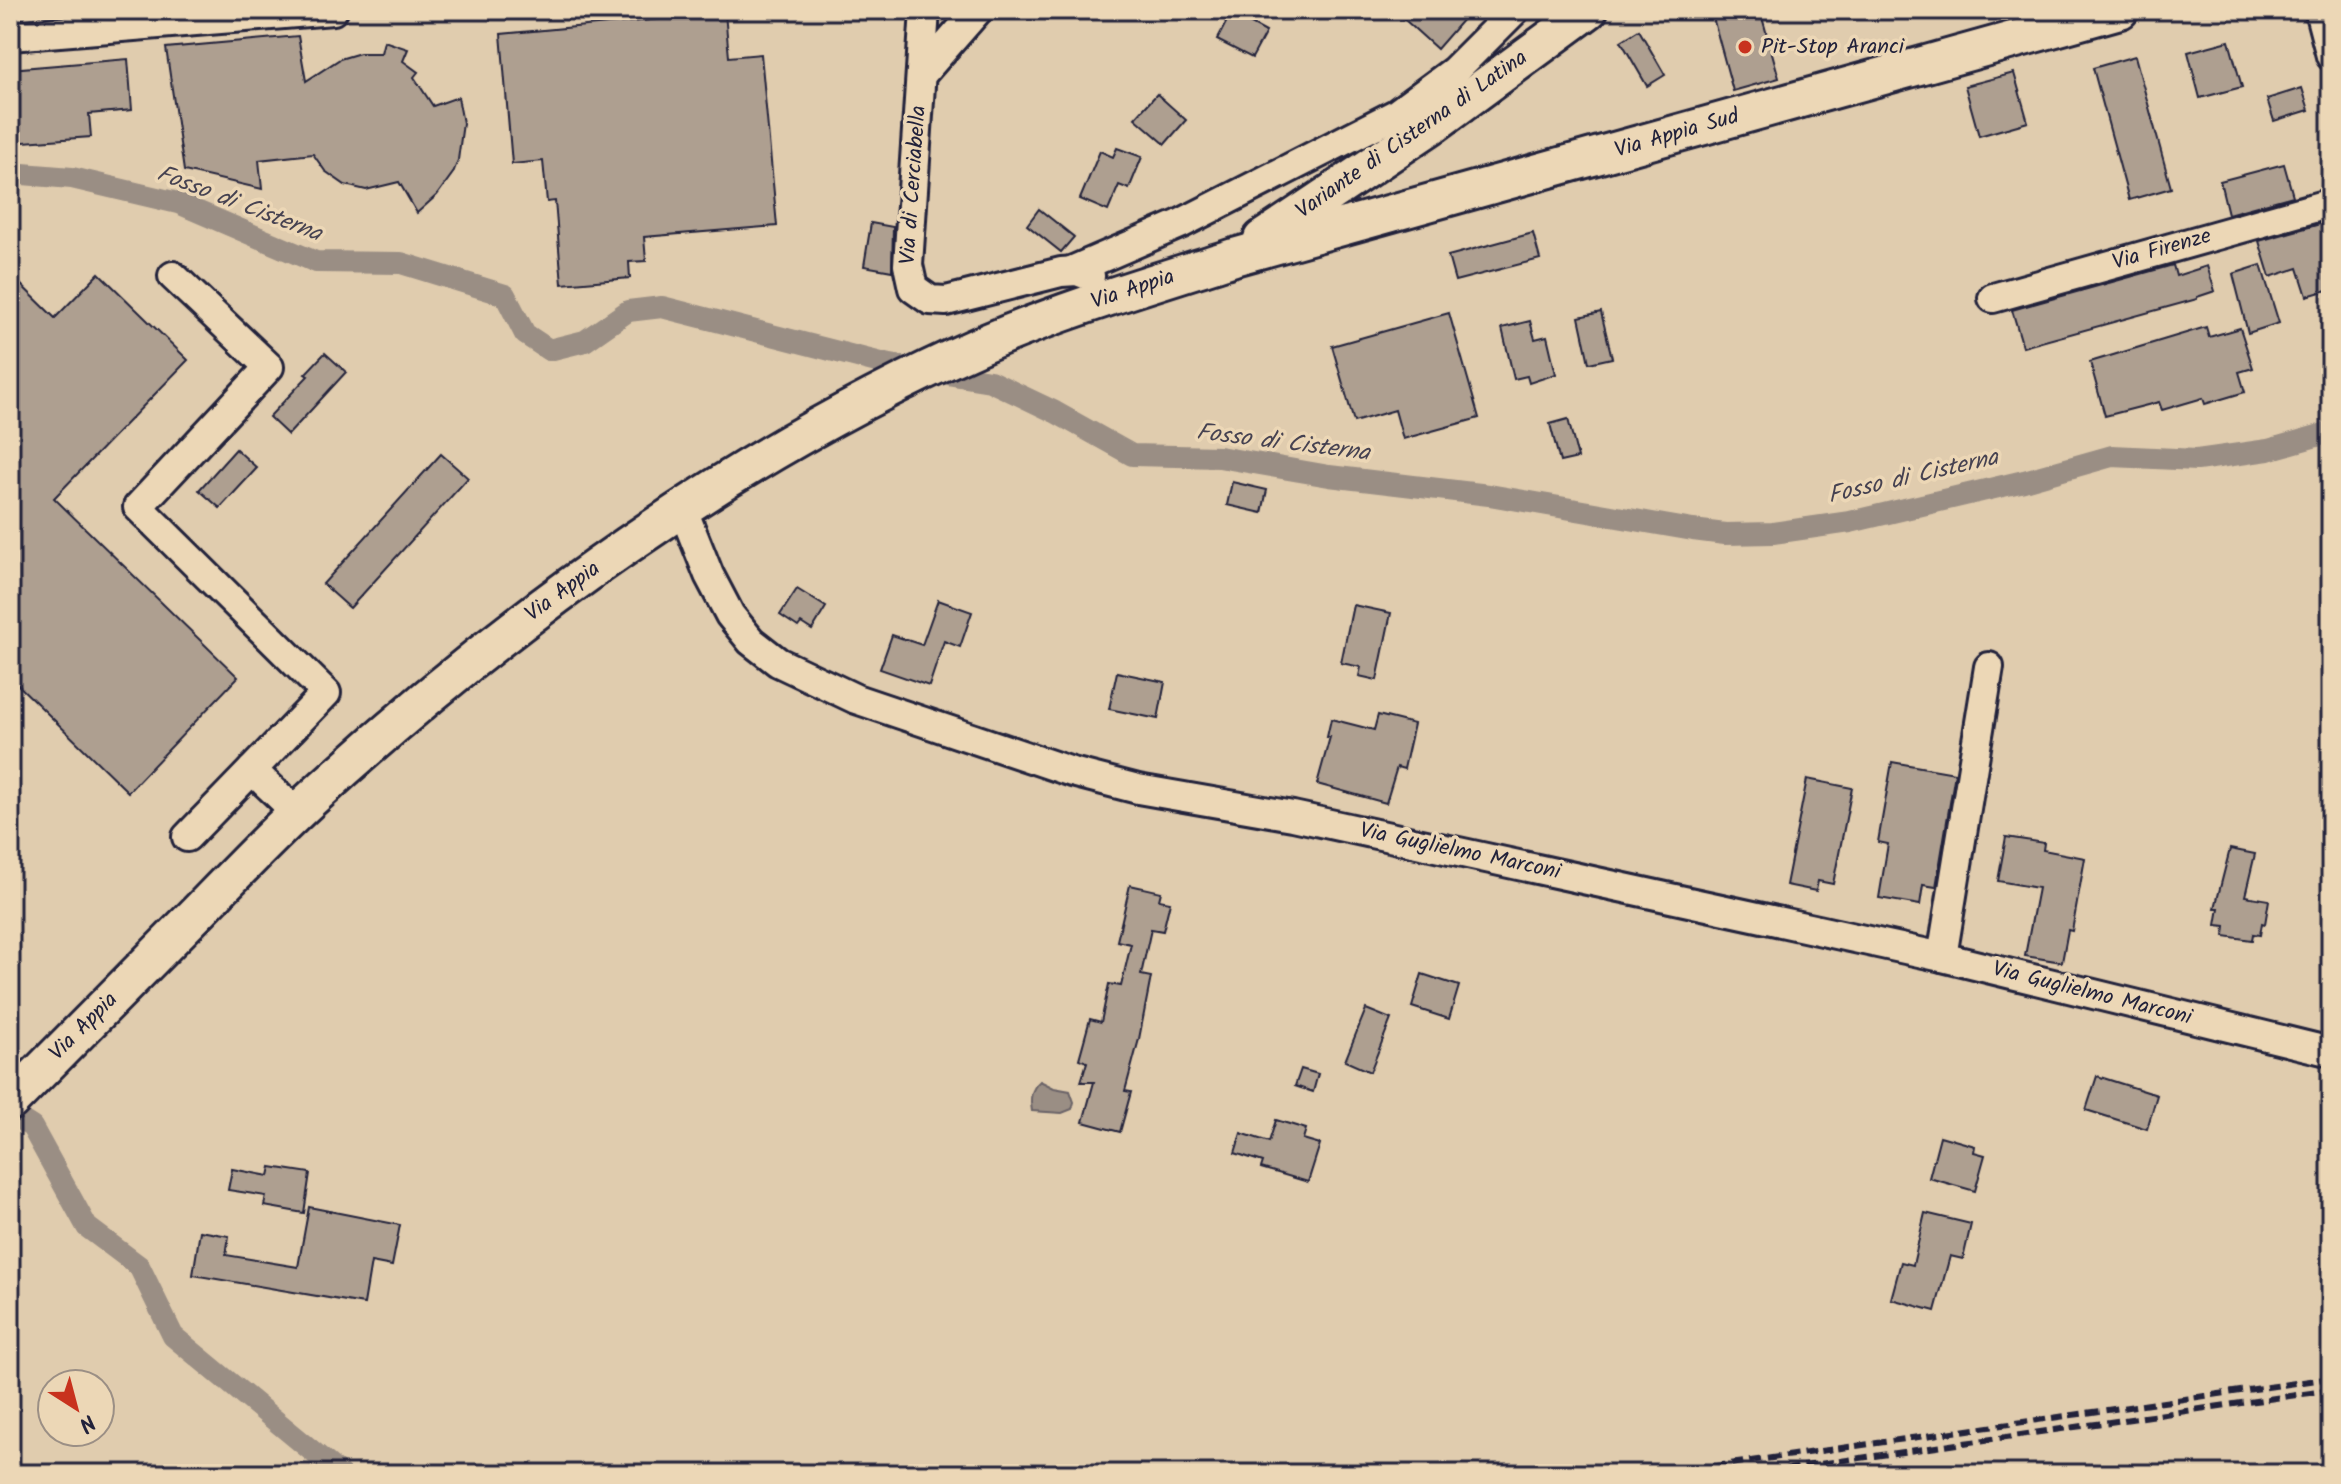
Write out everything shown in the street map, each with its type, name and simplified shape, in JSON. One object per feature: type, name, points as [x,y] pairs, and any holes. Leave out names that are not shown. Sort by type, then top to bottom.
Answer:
[{"type":"main road","name":"Via Appia Sud","points":[[1234,257],[2120,10]]},
{"type":"main road","name":"Variante di Cisterna di Latina","points":[[1234,257],[1445,116],[1585,13]]},
{"type":"main road","name":"Via Appia","points":[[10,1102],[297,813],[402,719],[512,629],[683,510],[786,445],[909,380],[1007,334],[1110,296],[1234,257]]},
{"type":"street","points":[[10,36],[333,10]]},
{"type":"street","name":"Via di Cerciabella","points":[[925,10],[908,265],[913,288],[930,300],[946,301],[1071,271]]},
{"type":"street","points":[[921,75],[978,10]]},
{"type":"street","points":[[1071,271],[1180,224],[1389,118],[1440,83],[1515,10]]},
{"type":"street","points":[[2319,10],[2331,56]]},
{"type":"street","name":"Via Firenze","points":[[1993,298],[2331,203]]},
{"type":"street","points":[[1071,271],[1089,276],[1110,296]]},
{"type":"street","points":[[173,276],[269,367],[138,507],[326,693],[187,837]]},
{"type":"street","name":"Via Guglielmo Marconi","points":[[683,510],[720,598],[735,623],[751,641],[778,662],[801,674],[891,712],[1114,784],[1308,819],[1942,957],[2331,1052]]},
{"type":"street","points":[[1942,957],[1989,667]]},
{"type":"street","points":[[252,770],[297,813]]},
{"type":"shaded area","points":[[1040,1081],[1070,1091],[1074,1102],[1072,1109],[1062,1113],[1032,1111],[1032,1095]]},
{"type":"building","points":[[1394,10],[1471,10],[1437,49]]},
{"type":"building","points":[[1727,10],[1760,10],[1779,78],[1733,91],[1712,14]]},
{"type":"building","points":[[725,13],[729,57],[761,54],[777,226],[644,237],[646,261],[629,262],[630,278],[562,284],[555,201],[547,202],[543,161],[512,164],[501,34]]},
{"type":"building","points":[[1231,13],[1266,32],[1252,58],[1217,40]]},
{"type":"building","points":[[1639,30],[1665,75],[1647,86],[1621,41]]},
{"type":"building","points":[[298,36],[306,81],[340,59],[360,53],[381,53],[384,41],[408,49],[403,61],[418,72],[414,77],[433,106],[458,97],[463,123],[458,160],[453,173],[437,195],[417,213],[399,182],[366,190],[345,185],[325,171],[313,154],[259,160],[262,189],[184,171],[166,48]]},
{"type":"building","points":[[2229,41],[2242,87],[2200,98],[2188,52]]},
{"type":"building","points":[[2135,56],[2171,188],[2129,200],[2093,68]]},
{"type":"building","points":[[128,59],[132,110],[89,114],[91,137],[10,143],[10,69]]},
{"type":"building","points":[[2014,73],[2028,122],[1979,136],[1965,86]]},
{"type":"building","points":[[2302,88],[2309,110],[2274,121],[2267,99]]},
{"type":"building","points":[[1157,94],[1186,120],[1165,144],[1135,118]]},
{"type":"building","points":[[1117,148],[1142,157],[1129,189],[1119,185],[1108,211],[1080,199],[1100,151],[1113,157]]},
{"type":"building","points":[[2284,164],[2293,196],[2228,214],[2220,181]]},
{"type":"building","points":[[1039,209],[1074,237],[1061,252],[1027,225]]},
{"type":"building","points":[[2331,221],[2331,289],[2307,296],[2298,268],[2270,277],[2259,241]]},
{"type":"building","points":[[871,223],[893,227],[892,271],[864,266]]},
{"type":"building","points":[[1533,233],[1540,259],[1455,281],[1448,256]]},
{"type":"building","points":[[2173,265],[2176,276],[2207,266],[2215,291],[2197,299],[2023,347],[2012,310]]},
{"type":"building","points":[[2261,265],[2279,323],[2248,333],[2233,274]]},
{"type":"building","points":[[99,273],[188,360],[54,498],[238,677],[128,792],[10,677],[10,274],[55,318]]},
{"type":"building","points":[[1601,312],[1612,358],[1589,363],[1579,317]]},
{"type":"building","points":[[1449,313],[1479,418],[1403,439],[1395,410],[1354,422],[1332,346]]},
{"type":"building","points":[[1530,321],[1535,339],[1547,336],[1556,374],[1529,383],[1527,376],[1514,379],[1502,328]]},
{"type":"building","points":[[2206,327],[2209,337],[2240,328],[2253,368],[2239,372],[2245,392],[2205,404],[2203,398],[2162,410],[2159,402],[2105,416],[2090,362]]},
{"type":"building","points":[[325,353],[346,372],[288,435],[269,417]]},
{"type":"building","points":[[1568,419],[1578,458],[1560,462],[1550,424]]},
{"type":"building","points":[[236,449],[257,468],[220,508],[199,490]]},
{"type":"building","points":[[441,454],[468,478],[350,608],[323,584]]},
{"type":"building","points":[[1232,482],[1267,490],[1262,513],[1227,505]]},
{"type":"building","points":[[797,589],[826,607],[812,630],[801,623],[798,627],[780,615]]},
{"type":"building","points":[[938,600],[972,612],[960,647],[944,641],[929,686],[880,669],[892,635],[922,645]]},
{"type":"building","points":[[1353,605],[1391,613],[1377,680],[1359,676],[1361,667],[1341,663]]},
{"type":"building","points":[[1117,672],[1165,682],[1158,719],[1109,709]]},
{"type":"building","points":[[1378,715],[1414,724],[1404,769],[1397,767],[1386,803],[1317,784],[1330,737],[1327,737],[1331,719],[1374,730]]},
{"type":"building","points":[[1892,762],[1955,773],[1936,887],[1923,885],[1920,905],[1879,898],[1888,844],[1878,842]]},
{"type":"building","points":[[1807,779],[1852,788],[1833,884],[1818,881],[1816,891],[1786,885]]},
{"type":"building","points":[[2006,837],[2044,843],[2043,850],[2085,858],[2072,931],[2068,930],[2062,962],[2025,956],[2038,888],[1998,881]]},
{"type":"building","points":[[2230,849],[2255,854],[2245,896],[2269,900],[2265,924],[2262,923],[2260,935],[2253,934],[2252,940],[2224,936],[2225,926],[2216,925],[2219,908],[2215,908]]},
{"type":"building","points":[[1130,885],[1161,892],[1159,900],[1170,902],[1163,931],[1151,929],[1141,975],[1151,977],[1125,1091],[1131,1092],[1120,1132],[1083,1122],[1094,1082],[1081,1082],[1087,1062],[1079,1059],[1090,1019],[1101,1022],[1109,984],[1121,986],[1131,944],[1117,941]]},
{"type":"building","points":[[1422,974],[1459,986],[1449,1019],[1412,1007]]},
{"type":"building","points":[[1366,1009],[1391,1019],[1370,1072],[1345,1061]]},
{"type":"building","points":[[1301,1069],[1318,1074],[1313,1092],[1295,1086]]},
{"type":"building","points":[[2097,1076],[2157,1095],[2147,1129],[2086,1110]]},
{"type":"building","points":[[1276,1120],[1306,1129],[1303,1139],[1320,1144],[1308,1182],[1261,1168],[1263,1162],[1235,1153],[1241,1133],[1269,1142]]},
{"type":"building","points":[[1940,1136],[1975,1146],[1974,1152],[1985,1155],[1975,1191],[1929,1178]]},
{"type":"building","points":[[271,1167],[310,1173],[304,1213],[264,1206],[266,1196],[228,1190],[232,1169],[269,1176]]},
{"type":"building","points":[[309,1207],[400,1225],[392,1266],[371,1262],[364,1304],[193,1275],[200,1231],[229,1236],[226,1255],[298,1267]]},
{"type":"building","points":[[1925,1213],[1971,1224],[1963,1259],[1950,1256],[1935,1311],[1891,1299],[1901,1262],[1913,1265]]},
{"type":"waterway","name":"Fosso di Cisterna","points":[[10,173],[72,178],[178,203],[316,262],[401,263],[505,295],[525,334],[549,350],[585,341],[628,311],[662,307],[885,364],[990,381],[1055,412],[1132,455],[1219,457],[1329,476],[1489,495],[1725,534],[1773,533],[1850,522],[2024,481],[2112,456],[2197,460],[2268,450],[2331,432]]},
{"type":"waterway","points":[[10,1113],[32,1127],[87,1227],[139,1266],[173,1336],[340,1474]]},
{"type":"railway","points":[[1660,1474],[2331,1378]]},
{"type":"railway","points":[[1750,1474],[2331,1390]]},
{"type":"place","name":"Pit-Stop Aranci","points":[[1745,47]]}]
